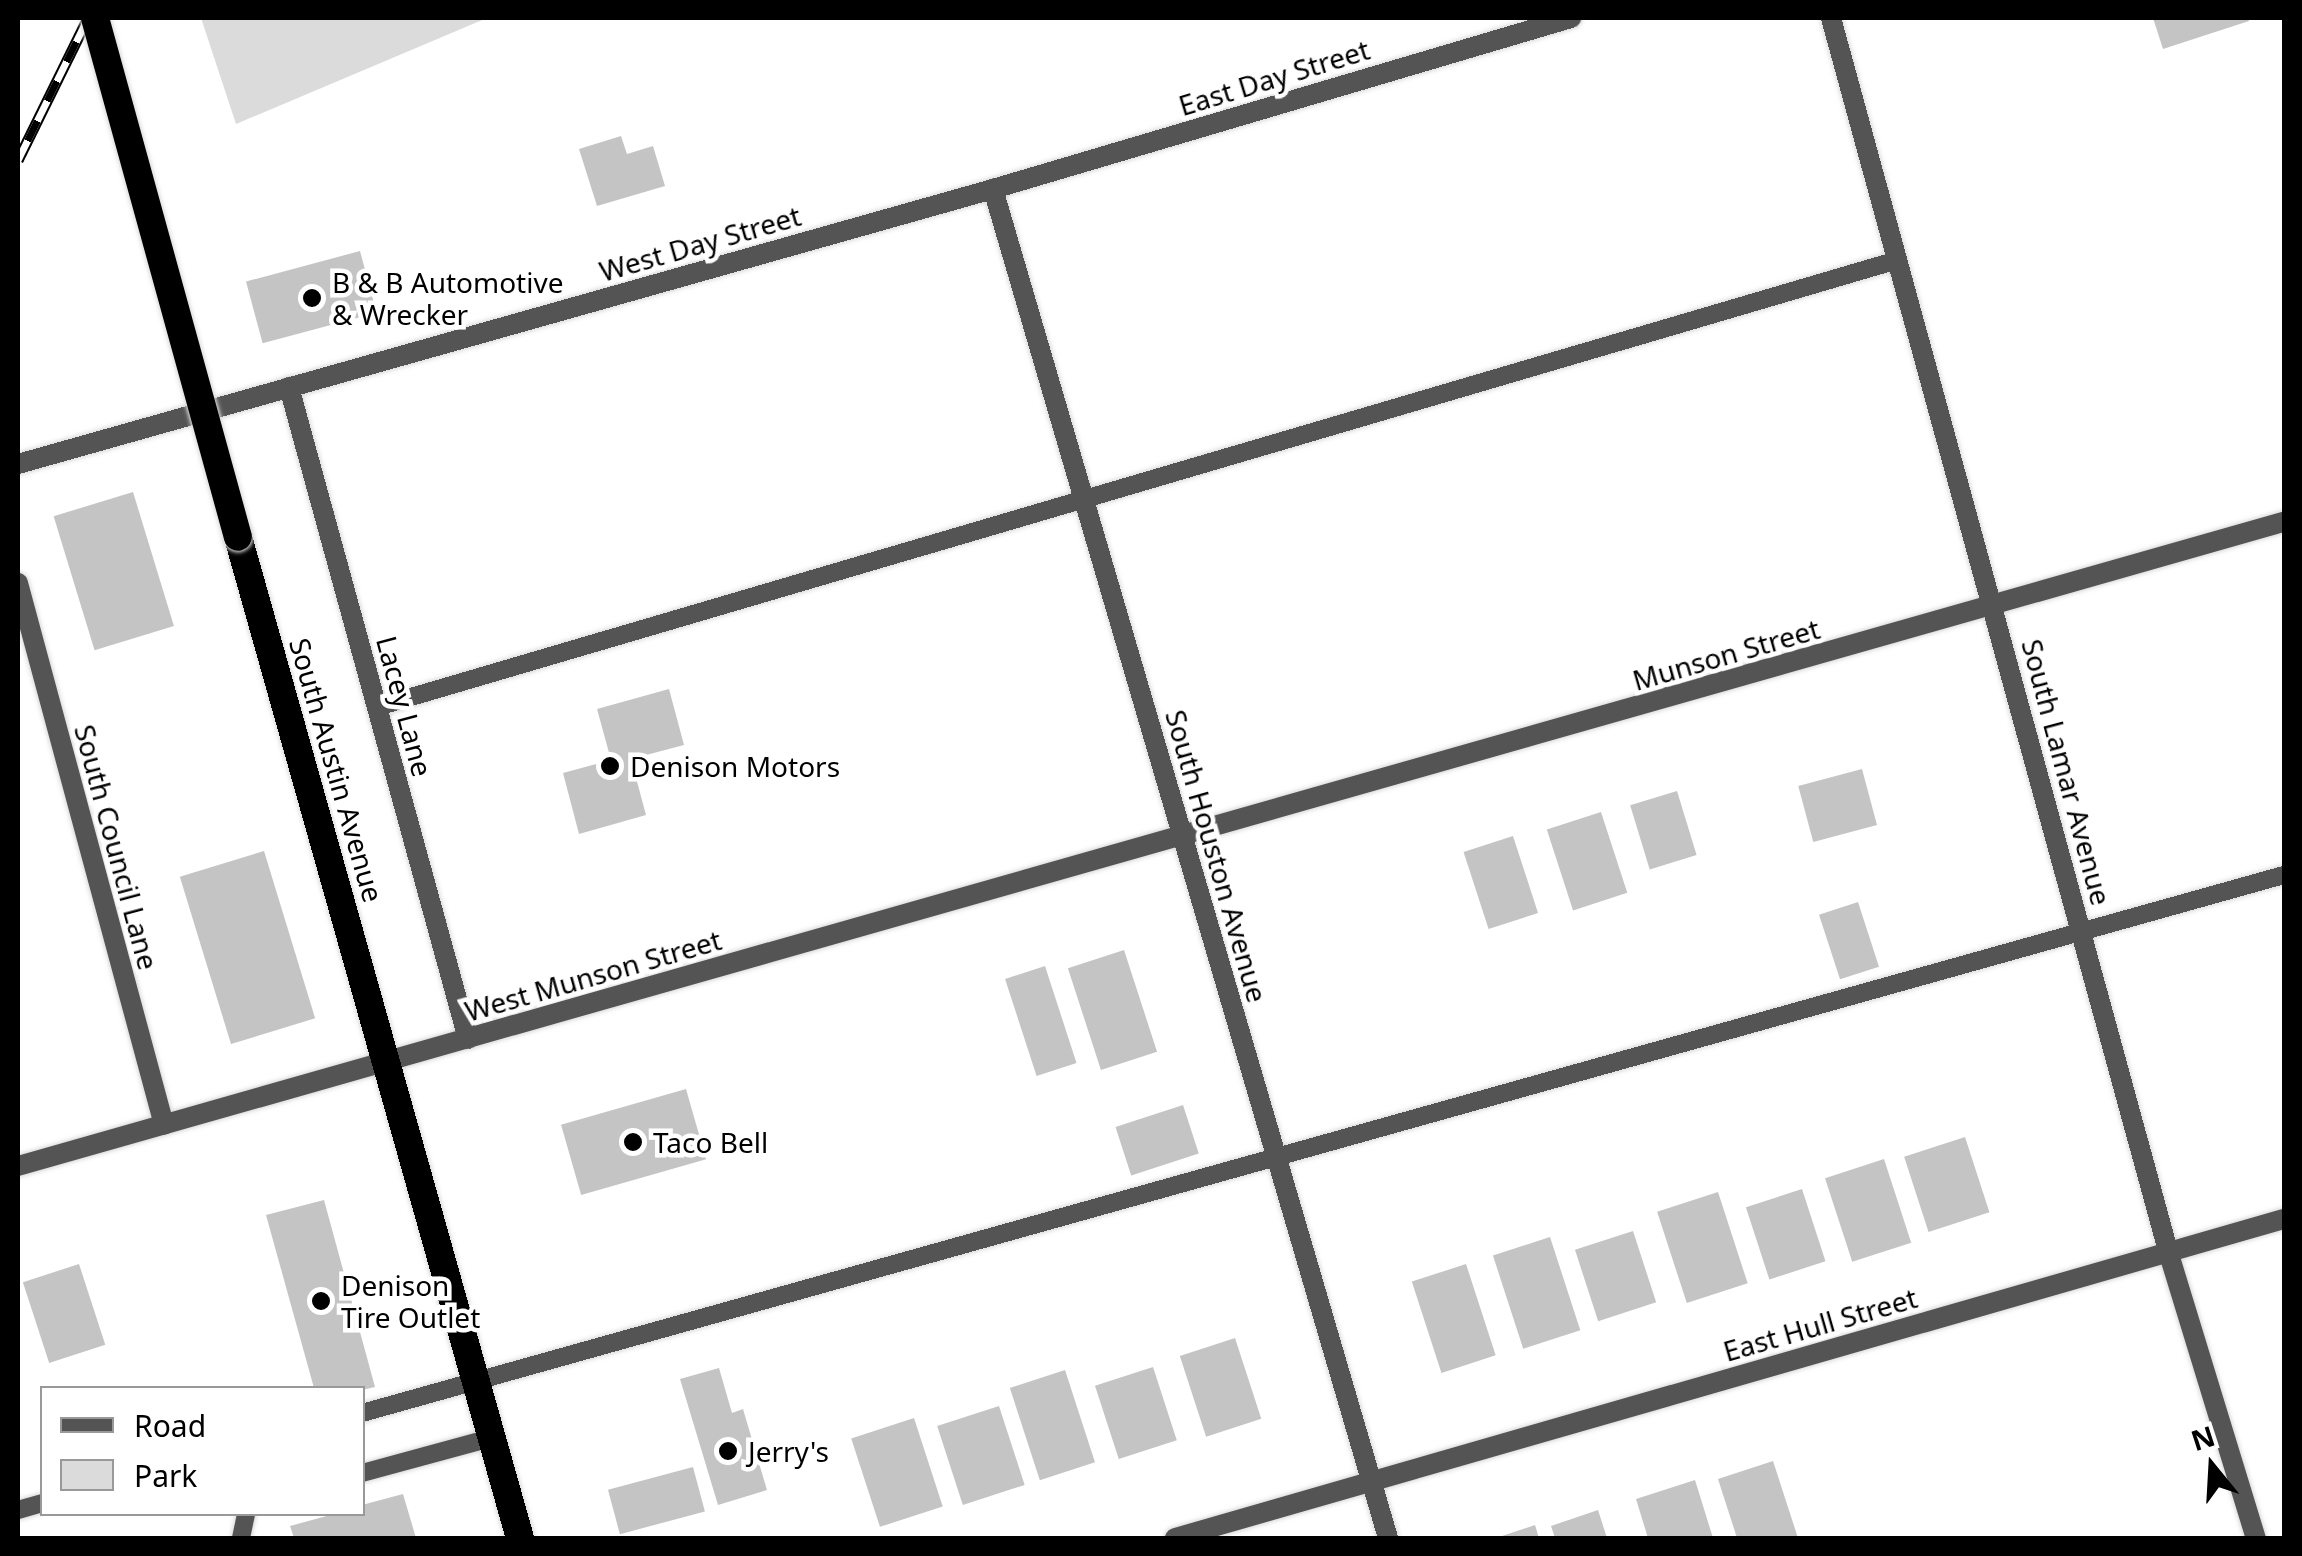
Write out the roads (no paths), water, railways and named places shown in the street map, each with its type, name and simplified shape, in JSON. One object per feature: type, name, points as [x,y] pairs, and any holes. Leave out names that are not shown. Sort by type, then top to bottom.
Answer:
[{"type":"highway","name":"South Austin Avenue","points":[[96,18],[520,1538]]},
{"type":"street","name":"East Day Street","points":[[993,189],[1571,18]]},
{"type":"street","name":"South Lamar Avenue","points":[[1831,18],[2168,1251],[2256,1538]]},
{"type":"street","name":"West Day Street","points":[[18,464],[993,189]]},
{"type":"street","name":"South Houston Avenue","points":[[993,189],[1388,1538]]},
{"type":"street","name":"Lacey Lane","points":[[289,388],[468,1039]]},
{"type":"street","name":"Munson Street","points":[[1183,838],[2284,522]]},
{"type":"street","name":"South Council Lane","points":[[18,583],[164,1125]]},
{"type":"street","name":"West Munson Street","points":[[18,1166],[1183,838]]},
{"type":"street","name":"East Hull Street","points":[[1174,1538],[2284,1219]]},
{"type":"lane","points":[[377,708],[1898,260]]},
{"type":"lane","points":[[365,1412],[2284,875]]},
{"type":"lane","points":[[365,1471],[492,1438]]},
{"type":"railway","points":[[18,160],[88,18]]},
{"type":"place","name":"B & B Automotive & Wrecker","points":[[312,298]]},
{"type":"place","name":"Denison Motors","points":[[610,766]]},
{"type":"place","name":"Taco Bell","points":[[633,1142]]},
{"type":"place","name":"Denison Tire Outlet","points":[[321,1301]]},
{"type":"place","name":"Jerry's","points":[[728,1451]]}]
